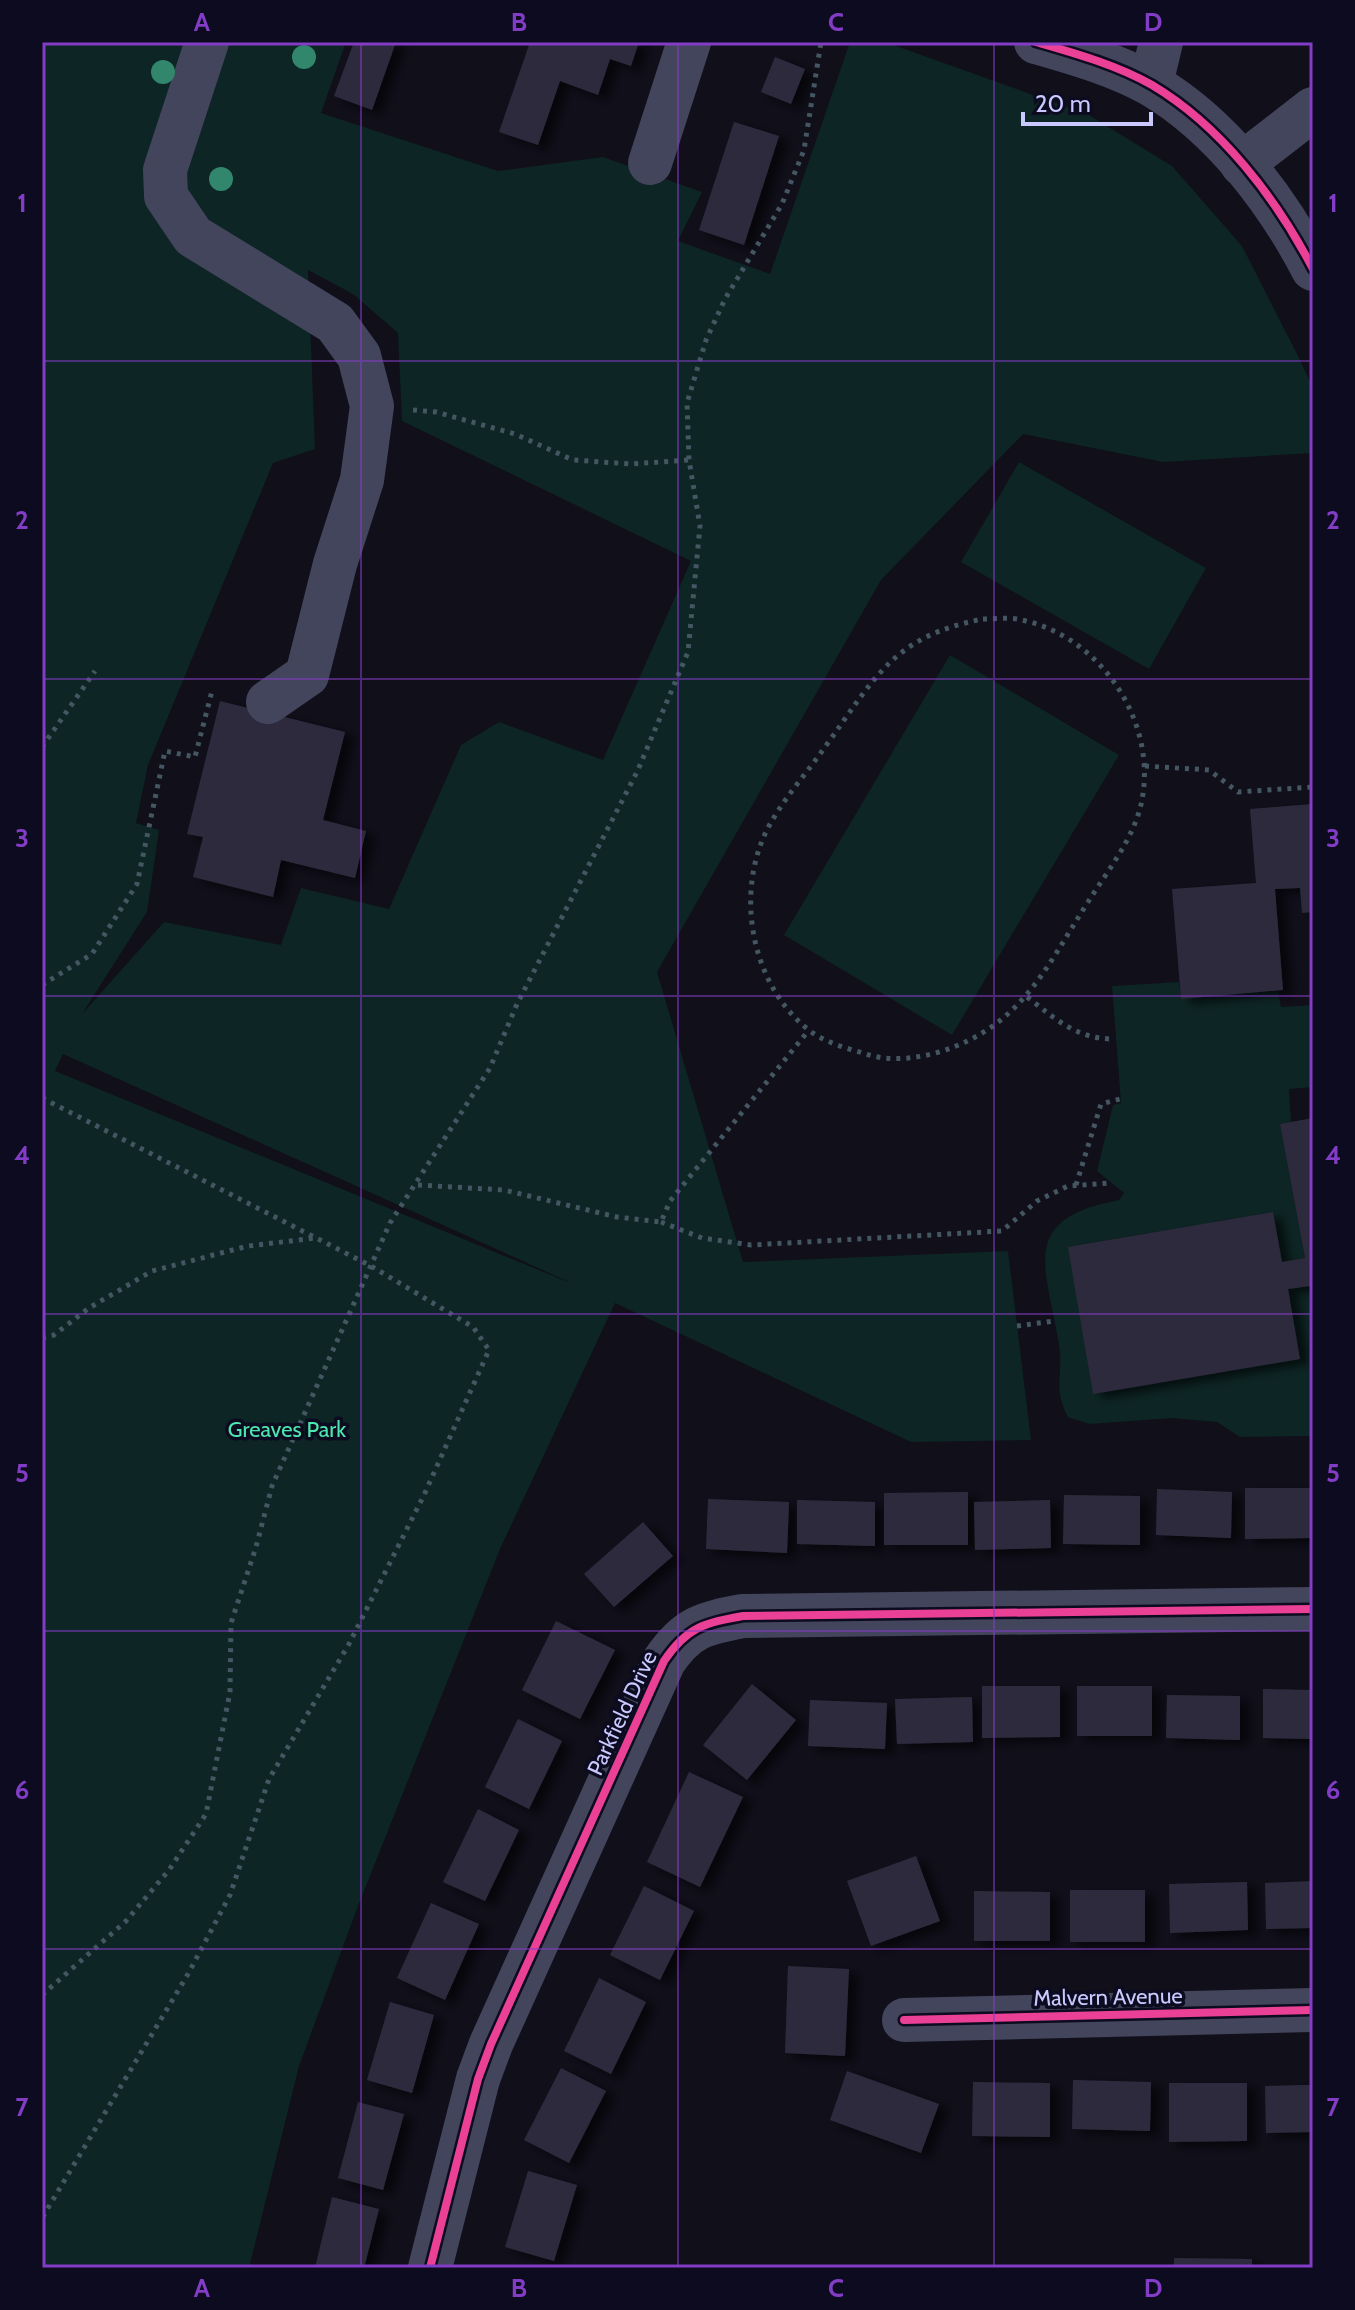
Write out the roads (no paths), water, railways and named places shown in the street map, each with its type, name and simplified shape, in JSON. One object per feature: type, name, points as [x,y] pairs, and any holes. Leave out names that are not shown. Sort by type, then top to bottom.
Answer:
[{"type":"street","points":[[207,42],[165,170],[166,196],[193,236],[335,323],[359,356],[372,406],[362,480],[335,564],[307,675],[268,702]]},
{"type":"street","points":[[650,163],[689,42]]},
{"type":"street","points":[[1036,42],[1085,56],[1151,84],[1201,121],[1265,191],[1313,269]]},
{"type":"street","points":[[1151,84],[1161,42]]},
{"type":"street","points":[[1242,164],[1313,109]]},
{"type":"street","name":"Parkfield Drive","points":[[430,2268],[478,2079],[491,2044],[664,1661],[680,1637],[708,1623],[743,1616],[1313,1609]]},
{"type":"street","name":"Malvern Avenue","points":[[904,2020],[1313,2010]]},
{"type":"park label","name":"Greaves Park","points":[[287,1429]]}]
